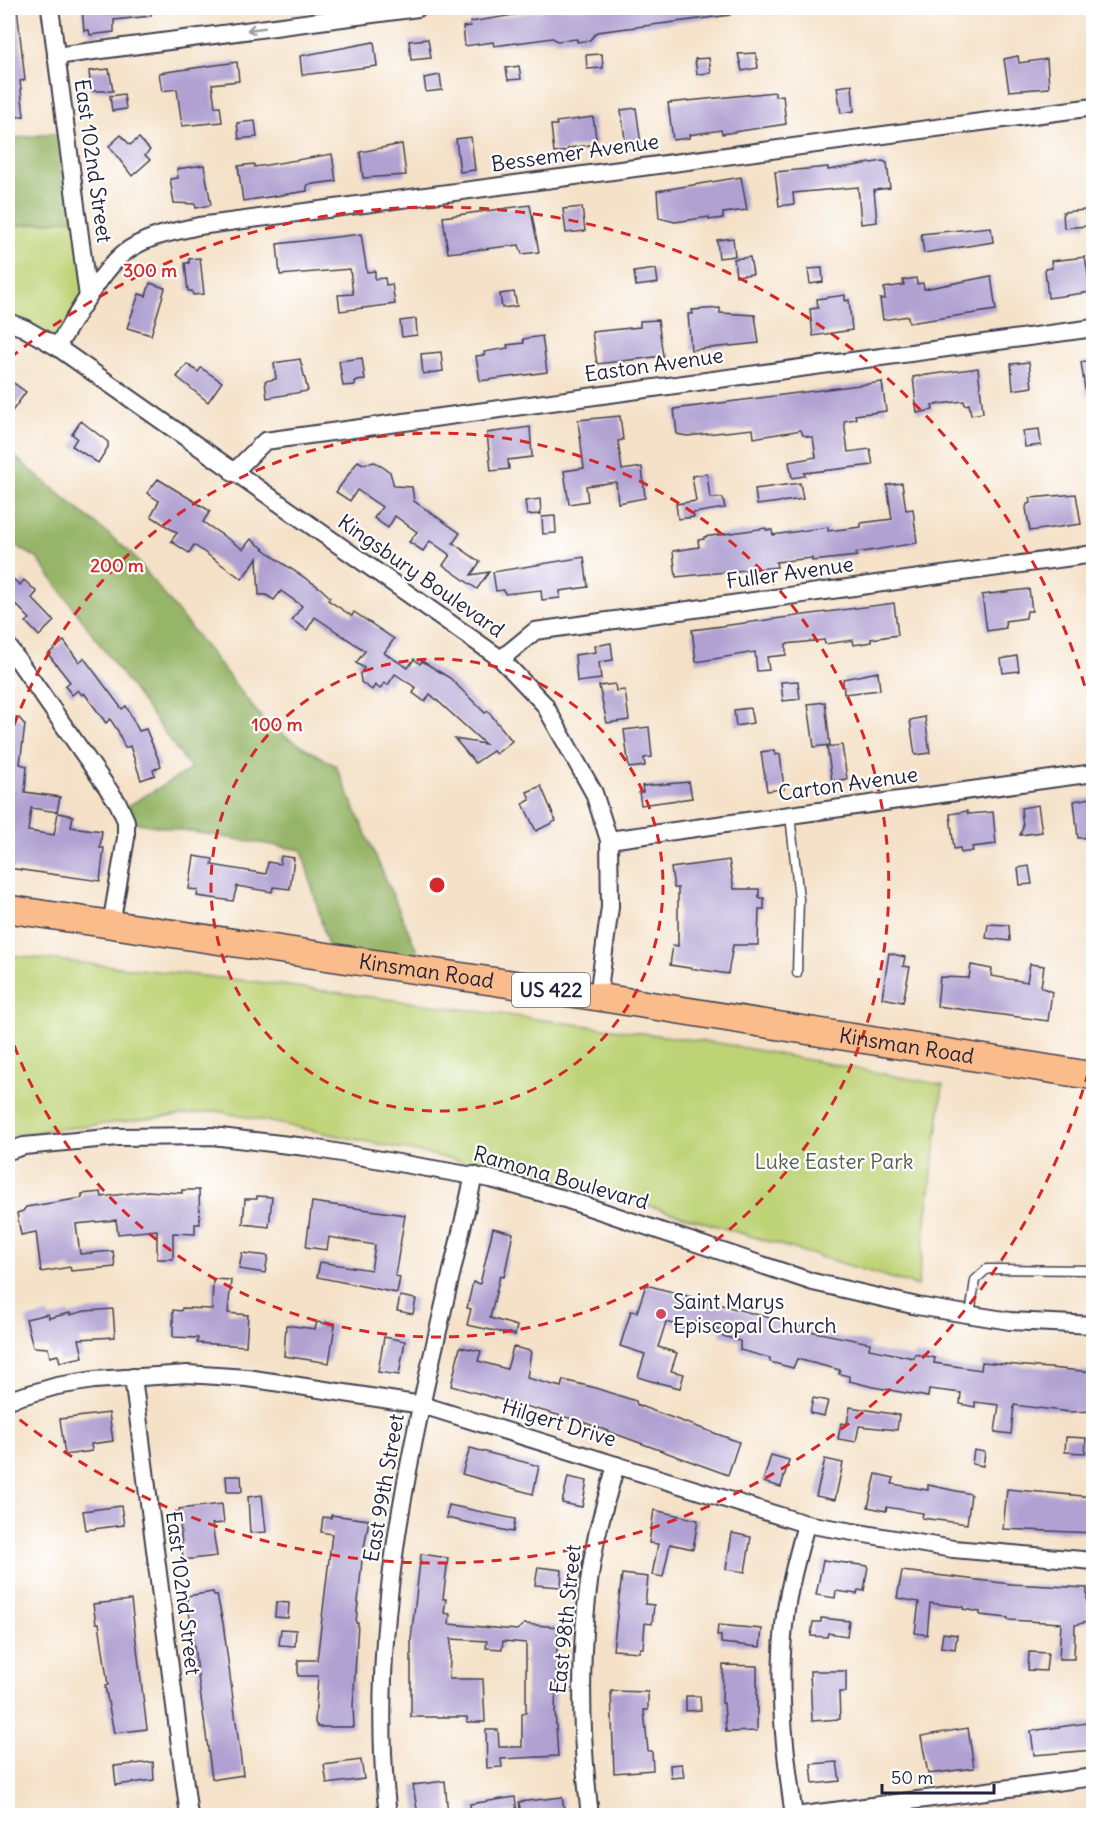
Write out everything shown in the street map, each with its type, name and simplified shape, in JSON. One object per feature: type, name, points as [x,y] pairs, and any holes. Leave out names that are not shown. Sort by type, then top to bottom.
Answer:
[{"type":"main road","name":"Kinsman Road","points":[[8,909],[598,997],[1094,1076]]},
{"type":"street","name":"East 102nd Street","points":[[51,8],[88,297]]},
{"type":"street","points":[[56,56],[418,8]]},
{"type":"street","name":"Bessemer Avenue","points":[[88,297],[124,253],[156,236],[199,226],[1094,107]]},
{"type":"street","points":[[57,347],[88,297]]},
{"type":"street","name":"Kingsbury Boulevard","points":[[8,322],[24,328],[57,347],[233,473],[501,659],[544,704],[594,793],[609,840],[610,907],[598,997]]},
{"type":"street","name":"Easton Avenue","points":[[233,473],[265,441],[1094,328]]},
{"type":"street","name":"Fuller Avenue","points":[[501,659],[535,631],[1094,554]]},
{"type":"street","points":[[8,646],[118,803],[126,821],[126,838],[111,925]]},
{"type":"street","name":"Carton Avenue","points":[[609,840],[1094,773]]},
{"type":"street","name":"Ramona Boulevard","points":[[8,1151],[24,1146],[118,1137],[212,1136],[306,1147],[474,1175],[565,1199],[813,1282],[917,1306],[1010,1321],[1094,1325]]},
{"type":"street","name":"East 99th Street","points":[[388,1815],[384,1778],[382,1686],[390,1588],[403,1497],[474,1175]]},
{"type":"street","name":"Hilgert Drive","points":[[8,1400],[57,1386],[132,1377],[187,1374],[247,1378],[422,1405],[806,1524],[952,1549],[1094,1561]]},
{"type":"street","name":"East 102nd Street","points":[[132,1377],[189,1815]]},
{"type":"street","name":"East 98th Street","points":[[590,1815],[580,1705],[582,1655],[595,1543],[616,1465]]},
{"type":"street","points":[[806,1524],[786,1609],[780,1688],[783,1742],[794,1815],[1094,1777]]},
{"type":"lane","points":[[790,815],[799,899],[797,973]]},
{"type":"lane","points":[[970,1315],[975,1280],[987,1269],[1094,1270]]},
{"type":"green space","points":[[67,132],[78,218],[8,227],[8,139]]},
{"type":"green space","points":[[78,218],[88,297],[57,347],[8,322],[8,227]]},
{"type":"green space","points":[[8,451],[132,554],[268,726],[336,766],[426,971],[331,957],[302,850],[126,821],[121,810],[191,769],[37,558],[8,541]]},
{"type":"green space","name":"Luke Easter Park","points":[[8,955],[258,982],[724,1044],[943,1085],[918,1286],[583,1186],[217,1111],[8,1135]]},
{"type":"building","points":[[8,8],[17,8],[25,80],[20,81],[24,116],[8,118]]},
{"type":"building","points":[[82,8],[151,8],[151,16],[114,20],[114,32],[90,35],[89,30],[84,31]]},
{"type":"building","points":[[544,8],[730,8],[730,15],[597,32],[590,40],[577,42],[577,39],[557,41],[553,38],[494,46],[493,42],[465,46],[463,27],[471,26],[470,22],[545,10]]},
{"type":"building","points":[[428,39],[431,58],[411,60],[409,41]]},
{"type":"building","points":[[374,42],[377,66],[302,75],[300,56]]},
{"type":"building","points":[[756,53],[758,68],[742,71],[738,54]]},
{"type":"building","points":[[602,54],[603,68],[587,69],[586,55]]},
{"type":"building","points":[[1018,56],[1019,63],[1047,59],[1049,88],[1009,91],[1004,59]]},
{"type":"building","points":[[709,58],[711,73],[697,74],[695,59]]},
{"type":"building","points":[[237,62],[239,81],[212,84],[215,107],[220,106],[222,122],[182,126],[177,89],[162,91],[159,73]]},
{"type":"building","points":[[519,66],[521,79],[508,80],[506,68]]},
{"type":"building","points":[[109,69],[113,91],[91,91],[89,71]]},
{"type":"building","points":[[440,75],[442,90],[426,92],[424,78]]},
{"type":"building","points":[[852,85],[854,111],[841,113],[837,87]]},
{"type":"building","points":[[775,92],[775,96],[783,95],[786,124],[722,134],[721,130],[673,140],[668,103]]},
{"type":"building","points":[[124,94],[126,109],[112,111],[110,96]]},
{"type":"building","points":[[636,108],[641,144],[626,146],[621,110]]},
{"type":"building","points":[[593,117],[597,144],[569,148],[566,151],[554,153],[551,125],[557,125],[556,122]]},
{"type":"building","points":[[255,121],[257,137],[239,139],[237,123]]},
{"type":"building","points":[[121,135],[130,145],[139,138],[150,150],[145,155],[150,160],[132,176],[109,146]]},
{"type":"building","points":[[471,137],[475,170],[460,172],[456,139]]},
{"type":"building","points":[[402,144],[406,175],[363,178],[360,152]]},
{"type":"building","points":[[332,154],[336,181],[307,185],[307,191],[243,201],[238,166],[254,164],[255,167]]},
{"type":"building","points":[[883,161],[887,163],[890,188],[874,190],[877,222],[861,224],[858,187],[793,193],[794,204],[779,206],[775,172],[828,167],[828,170]]},
{"type":"building","points":[[204,165],[211,205],[196,208],[195,204],[174,203],[170,179],[178,178],[177,169]]},
{"type":"building","points":[[741,177],[747,210],[723,213],[723,218],[709,220],[709,217],[675,222],[659,218],[657,191]]},
{"type":"building","points":[[530,205],[539,252],[522,254],[519,245],[448,253],[443,217]]},
{"type":"building","points":[[582,207],[585,231],[566,233],[563,209]]},
{"type":"building","points":[[1085,210],[1087,226],[1064,228],[1063,212]]},
{"type":"building","points":[[991,227],[993,242],[924,253],[921,234]]},
{"type":"building","points":[[361,234],[367,272],[375,271],[375,279],[385,278],[386,285],[392,284],[395,304],[340,311],[338,295],[353,294],[350,269],[280,275],[277,244]]},
{"type":"building","points":[[733,238],[735,256],[719,258],[717,240]]},
{"type":"building","points":[[750,257],[753,274],[736,276],[734,259]]},
{"type":"building","points":[[1085,257],[1091,292],[1048,298],[1045,269],[1052,268],[1051,261]]},
{"type":"building","points":[[200,258],[204,294],[193,295],[192,291],[188,291],[185,263],[189,263],[189,259]]},
{"type":"building","points":[[822,268],[823,282],[810,284],[808,269]]},
{"type":"building","points":[[656,269],[658,283],[636,286],[634,272]]},
{"type":"building","points":[[991,276],[996,310],[909,323],[908,316],[883,320],[880,299],[885,299],[884,288],[904,285],[903,280],[916,278],[917,284],[923,283],[924,289]]},
{"type":"building","points":[[150,283],[165,288],[151,335],[127,328],[139,294],[146,296]]},
{"type":"building","points":[[514,292],[517,306],[502,308],[500,294]]},
{"type":"building","points":[[845,295],[845,301],[849,300],[852,330],[813,336],[810,309],[818,308],[817,299]]},
{"type":"building","points":[[720,308],[720,313],[755,315],[759,343],[691,350],[688,314],[693,314],[692,310]]},
{"type":"building","points":[[416,319],[417,335],[402,337],[400,321]]},
{"type":"building","points":[[658,320],[663,356],[597,364],[592,332],[640,327],[640,321]]},
{"type":"building","points":[[542,336],[547,372],[480,381],[476,356],[485,355],[484,352],[508,348],[507,345],[524,343],[523,339]]},
{"type":"building","points":[[441,352],[443,371],[423,374],[421,354]]},
{"type":"building","points":[[362,358],[365,380],[355,381],[355,385],[343,386],[339,361]]},
{"type":"building","points":[[300,359],[308,391],[267,398],[265,381],[276,379],[274,363]]},
{"type":"building","points":[[1094,360],[1094,395],[1086,396],[1081,362]]},
{"type":"building","points":[[1029,362],[1032,387],[1013,390],[1011,364]]},
{"type":"building","points":[[187,364],[198,372],[201,368],[222,382],[208,402],[177,377]]},
{"type":"building","points":[[978,368],[983,413],[971,415],[969,404],[965,405],[964,401],[932,405],[933,410],[917,413],[913,377]]},
{"type":"building","points":[[8,379],[26,392],[8,417]]},
{"type":"building","points":[[882,382],[886,411],[855,415],[856,419],[844,421],[848,452],[870,449],[873,465],[804,473],[805,476],[792,478],[789,462],[816,457],[813,438],[803,435],[801,430],[754,438],[753,429],[687,436],[677,434],[674,409]]},
{"type":"building","points":[[620,416],[623,440],[618,441],[622,470],[642,467],[645,498],[618,503],[616,482],[586,486],[588,501],[569,504],[564,471],[584,468],[578,420]]},
{"type":"building","points":[[81,421],[108,442],[108,447],[98,463],[72,446],[77,438],[72,434]]},
{"type":"building","points":[[530,427],[532,457],[508,460],[509,469],[491,471],[487,433]]},
{"type":"building","points":[[1039,429],[1041,445],[1025,447],[1023,431]]},
{"type":"building","points":[[358,461],[363,464],[375,462],[390,472],[394,486],[412,487],[414,501],[460,533],[453,543],[480,562],[471,575],[489,572],[477,589],[443,565],[450,555],[430,541],[423,551],[409,542],[417,532],[395,516],[388,528],[374,518],[382,507],[357,490],[350,501],[336,492]]},
{"type":"building","points":[[707,474],[710,498],[723,498],[725,508],[693,513],[694,517],[678,519],[676,504],[696,501],[692,476]]},
{"type":"building","points":[[158,479],[210,511],[203,522],[243,549],[251,539],[319,587],[330,597],[328,600],[352,616],[354,612],[394,639],[384,653],[408,668],[414,659],[420,664],[422,661],[450,678],[485,713],[488,711],[512,741],[496,754],[493,751],[475,763],[455,739],[485,744],[430,694],[425,702],[413,693],[416,688],[395,674],[388,685],[384,683],[380,689],[375,685],[372,690],[361,682],[360,674],[364,668],[356,663],[365,651],[315,617],[307,630],[292,620],[302,606],[281,591],[274,600],[266,595],[259,595],[257,558],[242,579],[194,545],[189,553],[171,541],[177,533],[151,516],[159,501],[147,493]]},
{"type":"building","points":[[800,483],[803,499],[757,505],[755,489]]},
{"type":"building","points":[[902,483],[906,510],[913,509],[917,543],[856,553],[857,556],[776,562],[777,567],[676,577],[673,551],[699,547],[698,540],[704,537],[766,528],[766,530],[772,530],[773,535],[828,527],[828,531],[861,527],[861,523],[892,519],[887,485]]},
{"type":"building","points":[[1076,494],[1081,524],[1030,531],[1026,508],[1027,504],[1031,503],[1030,498]]},
{"type":"building","points":[[540,499],[541,514],[527,515],[525,501]]},
{"type":"building","points":[[555,516],[556,533],[543,534],[542,517]]},
{"type":"building","points":[[584,557],[588,587],[560,591],[560,598],[542,600],[541,590],[505,594],[504,590],[496,591],[493,572]]},
{"type":"building","points":[[13,579],[20,585],[24,580],[37,592],[32,598],[54,621],[39,636],[26,622],[30,619],[8,596],[8,585]]},
{"type":"building","points":[[1029,589],[1032,611],[1027,611],[1026,618],[1005,621],[1006,628],[987,631],[982,595]]},
{"type":"building","points":[[894,603],[898,635],[871,639],[871,642],[854,645],[853,640],[825,644],[824,640],[786,644],[786,655],[767,657],[769,670],[757,671],[755,652],[696,662],[692,630]]},
{"type":"building","points":[[64,641],[79,662],[84,658],[122,709],[126,706],[139,731],[146,729],[161,766],[153,770],[155,775],[141,780],[130,746],[125,748],[110,719],[106,723],[84,693],[82,695],[78,690],[72,695],[65,686],[70,682],[48,654]]},
{"type":"building","points":[[611,643],[613,660],[599,662],[601,679],[577,682],[575,655],[596,652],[595,646]]},
{"type":"building","points":[[1017,656],[1019,671],[1003,673],[1001,659]]},
{"type":"building","points":[[878,672],[880,690],[844,694],[843,679]]},
{"type":"building","points":[[798,681],[800,699],[783,701],[781,682]]},
{"type":"building","points":[[615,684],[616,691],[625,690],[629,720],[607,723],[599,686]]},
{"type":"building","points":[[825,702],[830,745],[814,747],[808,704]]},
{"type":"building","points":[[750,708],[753,723],[736,726],[734,710]]},
{"type":"building","points":[[11,717],[19,718],[25,725],[20,764],[27,766],[25,792],[60,797],[57,812],[31,808],[28,831],[54,835],[58,813],[73,816],[71,827],[102,831],[100,848],[104,848],[100,881],[8,868],[8,807],[11,782],[8,781],[8,723]]},
{"type":"building","points":[[925,717],[930,753],[915,755],[910,720]]},
{"type":"building","points":[[649,727],[652,757],[644,758],[645,766],[629,768],[624,730]]},
{"type":"building","points":[[842,745],[847,779],[832,781],[827,747]]},
{"type":"building","points":[[774,750],[775,755],[780,754],[784,789],[767,791],[761,752]]},
{"type":"building","points":[[689,782],[692,798],[641,805],[639,792],[643,792],[642,786]]},
{"type":"building","points":[[541,786],[556,821],[536,831],[523,804],[530,800],[527,792]]},
{"type":"building","points":[[1091,798],[1094,837],[1078,838],[1074,801]]},
{"type":"building","points":[[1038,805],[1042,832],[1020,835],[1023,827],[1021,808]]},
{"type":"building","points":[[967,811],[968,814],[993,812],[996,844],[972,847],[973,851],[961,853],[960,848],[954,849],[950,814]]},
{"type":"building","points":[[194,856],[213,859],[212,865],[266,874],[268,862],[280,864],[281,856],[294,858],[290,889],[273,887],[272,892],[237,886],[233,901],[197,896],[198,890],[189,889]]},
{"type":"building","points":[[729,860],[734,889],[759,889],[759,898],[764,898],[764,909],[759,909],[758,945],[733,945],[728,974],[670,965],[673,945],[678,946],[678,888],[674,888],[671,868]]},
{"type":"building","points":[[1029,866],[1032,884],[1020,885],[1018,868]]},
{"type":"building","points":[[988,924],[1009,925],[1010,941],[986,938]]},
{"type":"building","points":[[889,953],[905,957],[903,966],[910,967],[903,1002],[882,998]]},
{"type":"building","points":[[1030,964],[1044,966],[1041,987],[1052,992],[1048,1021],[937,1006],[940,977],[969,978],[971,965],[992,969],[991,976],[1027,982]]},
{"type":"building","points":[[182,1190],[199,1190],[200,1224],[195,1224],[195,1234],[173,1233],[173,1259],[157,1259],[157,1230],[118,1234],[116,1220],[76,1224],[80,1254],[113,1251],[115,1267],[71,1271],[70,1267],[41,1272],[36,1232],[21,1235],[17,1213],[26,1207],[82,1198],[82,1194],[101,1192],[102,1197],[147,1191],[182,1193]]},
{"type":"building","points":[[257,1196],[272,1197],[269,1227],[243,1224],[245,1199],[257,1199]]},
{"type":"building","points":[[312,1202],[405,1215],[395,1276],[400,1277],[397,1293],[317,1277],[320,1262],[371,1270],[375,1245],[329,1237],[327,1250],[306,1247]]},
{"type":"building","points":[[493,1228],[513,1233],[504,1277],[500,1276],[490,1318],[517,1326],[515,1335],[467,1325],[471,1309],[467,1308],[473,1282],[480,1284]]},
{"type":"building","points":[[242,1253],[268,1256],[265,1273],[239,1269]]},
{"type":"building","points":[[213,1279],[231,1280],[228,1313],[248,1315],[246,1346],[197,1343],[198,1338],[173,1337],[173,1310],[212,1309]]},
{"type":"building","points":[[646,1285],[804,1327],[804,1330],[870,1343],[869,1349],[914,1358],[915,1354],[935,1358],[934,1363],[981,1370],[982,1362],[1094,1372],[1094,1411],[1070,1412],[1014,1405],[1011,1434],[995,1432],[999,1405],[975,1402],[975,1407],[960,1404],[961,1393],[929,1389],[928,1397],[873,1387],[849,1381],[849,1376],[839,1374],[840,1370],[797,1359],[793,1368],[770,1362],[770,1358],[740,1350],[740,1341],[720,1335],[721,1331],[696,1322],[694,1330],[666,1322],[658,1347],[677,1353],[671,1371],[684,1374],[680,1388],[651,1381],[638,1377],[645,1354],[620,1346],[631,1311],[637,1312]]},
{"type":"building","points":[[400,1296],[416,1299],[413,1314],[397,1311]]},
{"type":"building","points":[[113,1309],[115,1337],[79,1339],[83,1357],[60,1362],[58,1355],[50,1357],[48,1348],[33,1347],[26,1319],[48,1314],[49,1318],[70,1313],[70,1315],[85,1311]]},
{"type":"building","points":[[317,1322],[335,1325],[329,1363],[284,1356],[286,1325],[315,1329]]},
{"type":"building","points":[[384,1337],[405,1341],[399,1375],[378,1372]]},
{"type":"building","points":[[460,1347],[481,1351],[478,1361],[507,1369],[513,1347],[531,1351],[527,1378],[561,1387],[563,1380],[592,1387],[636,1401],[637,1405],[739,1442],[728,1475],[580,1421],[451,1386]]},
{"type":"building","points":[[813,1398],[828,1401],[824,1416],[810,1413]]},
{"type":"building","points":[[850,1407],[899,1415],[897,1430],[859,1426],[856,1442],[838,1439],[841,1423],[847,1424]]},
{"type":"building","points":[[109,1413],[113,1441],[91,1444],[92,1451],[65,1455],[60,1419]]},
{"type":"building","points":[[1066,1437],[1086,1438],[1085,1453],[1065,1452]]},
{"type":"building","points":[[470,1448],[539,1466],[533,1494],[462,1474]]},
{"type":"building","points":[[974,1450],[985,1452],[983,1466],[972,1464]]},
{"type":"building","points":[[771,1455],[789,1460],[781,1487],[763,1482]]},
{"type":"building","points":[[825,1459],[843,1463],[835,1500],[816,1496]]},
{"type":"building","points":[[876,1474],[894,1478],[892,1484],[928,1490],[928,1485],[971,1494],[967,1524],[922,1518],[923,1513],[887,1507],[886,1511],[868,1507]]},
{"type":"building","points":[[226,1476],[241,1476],[242,1492],[227,1492]]},
{"type":"building","points":[[568,1477],[587,1481],[582,1507],[562,1503]]},
{"type":"building","points":[[1007,1489],[1094,1497],[1094,1533],[1003,1529]]},
{"type":"building","points":[[262,1495],[266,1532],[250,1533],[248,1497]]},
{"type":"building","points":[[222,1504],[224,1523],[212,1524],[217,1556],[183,1560],[179,1509]]},
{"type":"building","points":[[449,1505],[515,1519],[513,1532],[446,1518]]},
{"type":"building","points":[[121,1506],[124,1525],[86,1530],[83,1511]]},
{"type":"building","points":[[654,1510],[698,1520],[693,1549],[670,1544],[663,1577],[652,1575],[658,1544],[649,1543]]},
{"type":"building","points":[[331,1515],[369,1520],[362,1560],[356,1623],[358,1623],[354,1727],[318,1727],[315,1723],[318,1676],[298,1676],[298,1660],[317,1660],[332,1534],[321,1532],[323,1517],[331,1518]]},
{"type":"building","points":[[732,1533],[751,1537],[745,1572],[726,1569]]},
{"type":"building","points":[[421,1554],[448,1558],[443,1599],[446,1599],[444,1613],[450,1614],[449,1624],[517,1630],[524,1624],[558,1627],[555,1711],[558,1756],[501,1759],[502,1767],[487,1768],[486,1730],[498,1730],[499,1747],[522,1747],[522,1714],[526,1713],[526,1643],[503,1641],[502,1649],[486,1648],[487,1641],[451,1639],[449,1679],[483,1679],[485,1722],[467,1722],[467,1717],[411,1717],[411,1639]]},
{"type":"building","points":[[823,1560],[868,1566],[864,1591],[858,1590],[857,1594],[836,1591],[835,1598],[816,1595]]},
{"type":"building","points":[[538,1567],[562,1570],[561,1587],[535,1585]]},
{"type":"building","points":[[902,1571],[1011,1584],[1087,1588],[1087,1622],[1075,1625],[1074,1659],[1059,1659],[1061,1623],[1008,1620],[1008,1618],[980,1615],[980,1612],[963,1609],[963,1607],[930,1603],[927,1635],[915,1633],[919,1602],[897,1598]]},
{"type":"building","points":[[622,1574],[648,1577],[645,1604],[654,1605],[652,1624],[645,1623],[643,1648],[640,1648],[640,1652],[613,1650]]},
{"type":"building","points":[[213,1592],[217,1595],[223,1623],[243,1775],[217,1779],[212,1778],[187,1596]]},
{"type":"building","points":[[131,1600],[147,1729],[114,1733],[105,1686],[108,1685],[99,1623],[96,1623],[93,1604]]},
{"type":"building","points":[[276,1602],[289,1603],[288,1618],[275,1617]]},
{"type":"building","points":[[821,1618],[849,1621],[847,1636],[828,1633],[827,1637],[811,1636],[813,1622],[821,1622]]},
{"type":"building","points":[[718,1625],[762,1629],[760,1647],[721,1643],[721,1636],[717,1636]]},
{"type":"building","points":[[281,1629],[296,1630],[295,1646],[279,1645]]},
{"type":"building","points":[[943,1633],[957,1635],[955,1649],[941,1647]]},
{"type":"building","points":[[1029,1652],[1048,1653],[1046,1671],[1028,1670]]},
{"type":"building","points":[[723,1665],[757,1666],[757,1731],[726,1732],[724,1703],[722,1703]]},
{"type":"building","points":[[810,1671],[846,1671],[846,1692],[839,1692],[840,1719],[812,1721]]},
{"type":"building","points":[[611,1691],[648,1692],[648,1710],[644,1710],[648,1751],[652,1751],[653,1770],[614,1773]]},
{"type":"building","points":[[686,1696],[700,1696],[701,1710],[686,1711]]},
{"type":"building","points":[[1094,1722],[1094,1750],[1034,1755],[1031,1731]]},
{"type":"building","points":[[968,1728],[974,1768],[928,1774],[921,1736]]},
{"type":"building","points":[[361,1760],[364,1779],[327,1784],[324,1765]]},
{"type":"building","points":[[153,1762],[154,1780],[116,1785],[114,1766]]},
{"type":"building","points":[[837,1762],[840,1781],[813,1784],[811,1764]]},
{"type":"building","points":[[682,1764],[684,1777],[671,1778],[670,1765]]},
{"type":"building","points":[[445,1781],[448,1815],[418,1815],[413,1785]]},
{"type":"building","points":[[515,1797],[517,1812],[471,1815],[470,1804]]},
{"type":"building","points":[[562,1797],[565,1815],[521,1815],[519,1802]]},
{"type":"place","name":"Saint Marys Episcopal Church","points":[[661,1314]]}]
